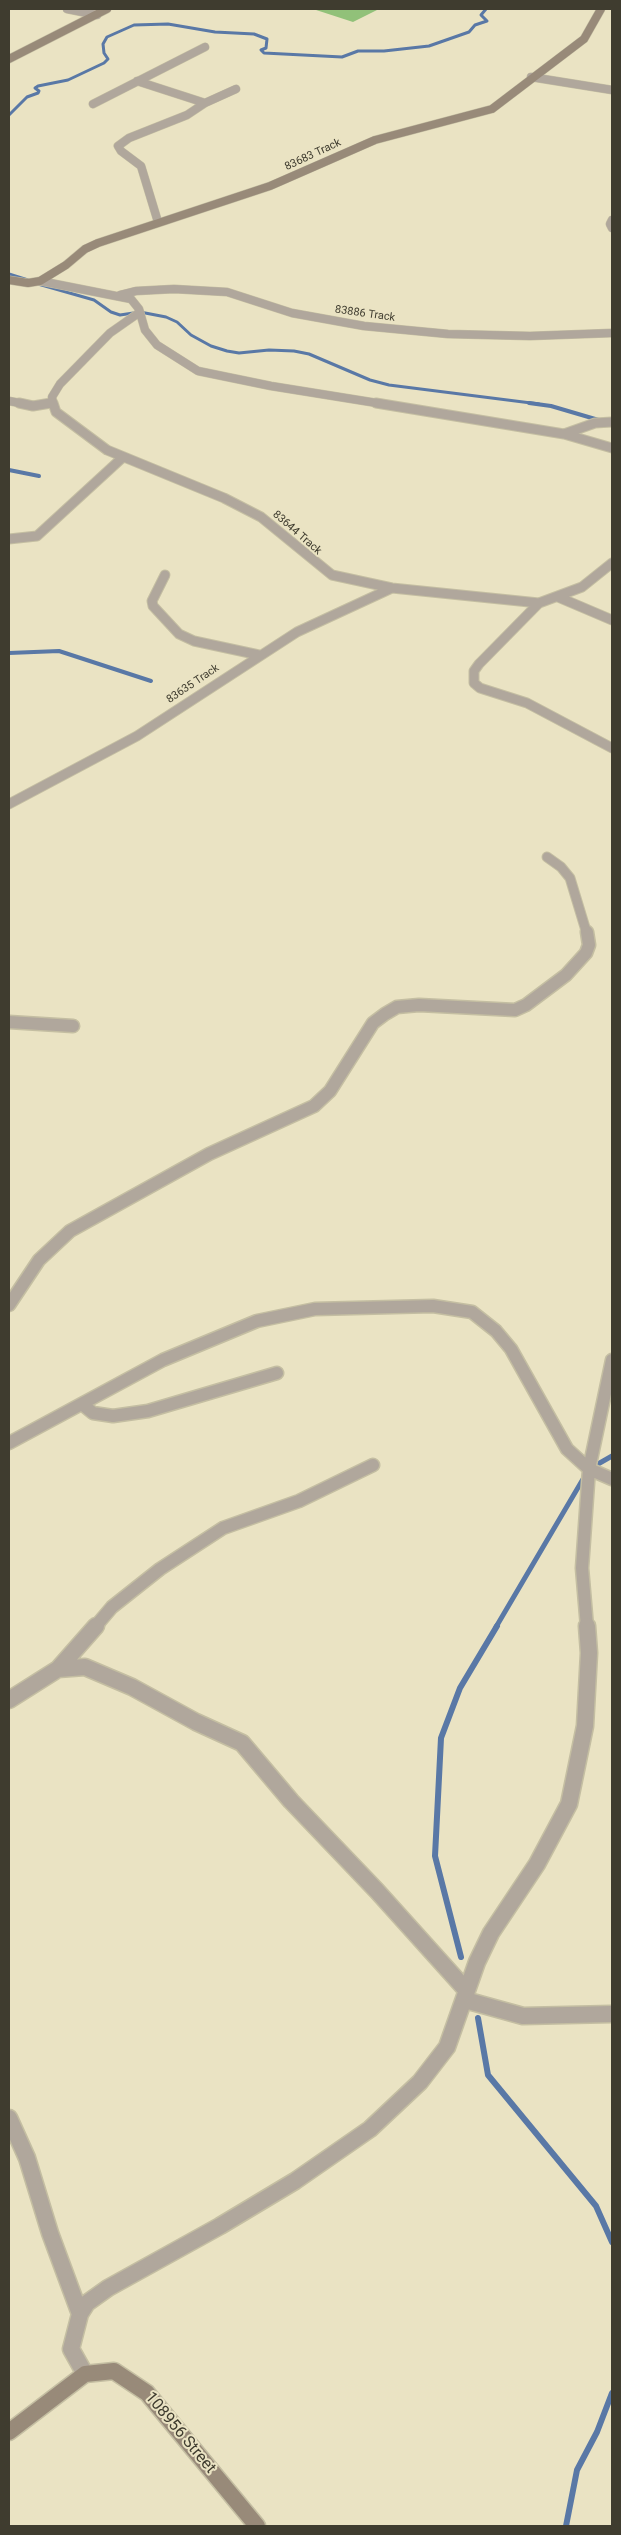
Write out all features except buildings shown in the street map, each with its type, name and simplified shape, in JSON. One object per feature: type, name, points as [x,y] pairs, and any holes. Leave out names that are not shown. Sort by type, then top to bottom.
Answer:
[{"type":"street","points":[[67,9],[97,15]]},
{"type":"street","points":[[9,59],[107,9]]},
{"type":"street","name":"83683 Track","points":[[40,281],[66,265],[85,248],[275,184],[375,140],[485,112],[508,98],[588,35],[601,9]]},
{"type":"street","points":[[93,104],[205,47]]},
{"type":"street","points":[[531,78],[612,90]]},
{"type":"street","points":[[138,81],[205,103]]},
{"type":"street","points":[[158,222],[141,166],[136,160],[121,152],[118,146],[129,138],[187,115],[205,103],[236,89]]},
{"type":"street","points":[[612,220],[610,224],[612,228]]},
{"type":"street","points":[[9,280],[28,283],[40,281],[120,295],[135,302],[145,330],[157,345],[184,364],[206,373],[564,434],[612,448]]},
{"type":"street","name":"83886 Track","points":[[120,295],[136,291],[174,289],[227,292],[245,296],[275,310],[364,326],[448,334],[530,336],[612,333]]},
{"type":"street","points":[[9,401],[33,406],[52,403],[55,391],[80,363],[116,327],[140,312]]},
{"type":"street","name":"83644 Track","points":[[52,403],[56,412],[66,420],[102,447],[122,458],[250,510],[272,525],[315,563],[332,575],[392,588],[539,603],[558,598],[587,584],[612,563]]},
{"type":"street","points":[[564,434],[595,423],[612,422]]},
{"type":"street","points":[[9,540],[37,536],[122,458]]},
{"type":"street","points":[[165,575],[152,601],[153,606],[179,634],[194,641],[259,655]]},
{"type":"street","name":"83635 Track","points":[[9,804],[136,736],[297,632],[392,588]]},
{"type":"street","points":[[558,598],[612,620]]},
{"type":"street","points":[[539,603],[479,664],[474,671],[474,683],[480,688],[527,703],[612,748]]},
{"type":"street","points":[[9,1305],[39,1260],[70,1231],[209,1154],[314,1106],[330,1091],[373,1023],[385,1014],[397,1008],[419,1005],[515,1010],[526,1005],[566,975],[586,953],[589,945],[588,936],[570,878],[561,867],[547,857]]},
{"type":"street","points":[[9,1022],[73,1026]]},
{"type":"street","points":[[9,1443],[163,1360],[257,1321],[315,1309],[342,1307],[456,1308],[472,1312],[480,1317],[512,1349],[567,1449],[589,1469],[612,1479]]},
{"type":"street","points":[[9,2432],[85,2374],[71,2349],[80,2314],[87,2303],[108,2288],[220,2226],[295,2181],[370,2129],[420,2082],[447,2047],[492,1933],[536,1864],[569,1804],[585,1726],[589,1653],[582,1568],[589,1469],[612,1360]]},
{"type":"street","points":[[82,1404],[100,1415],[122,1415],[167,1406],[277,1373]]},
{"type":"street","points":[[9,1700],[58,1669],[112,1607],[160,1569],[188,1550],[223,1528],[299,1500],[373,1464]]},
{"type":"street","points":[[58,1669],[84,1667],[112,1677],[196,1722],[242,1743],[291,1801],[377,1891],[466,1995],[523,2016],[612,2014]]},
{"type":"street","points":[[9,2118],[27,2158],[50,2232],[80,2314]]},
{"type":"street","name":"108956 Street","points":[[85,2374],[114,2371],[147,2393],[257,2526]]},
{"type":"green space","points":[[313,9],[379,9],[353,22]]},
{"type":"waterway","points":[[9,115],[27,97],[38,93],[39,91],[35,88],[38,86],[68,80],[104,63],[108,59],[104,53],[103,44],[107,37],[134,25],[168,24],[215,32],[254,34],[267,39],[266,48],[261,50],[264,53],[342,57],[358,51],[384,51],[429,46],[469,32],[475,25],[487,21],[481,15],[486,9]]},
{"type":"waterway","points":[[9,274],[28,280]]},
{"type":"waterway","points":[[38,284],[94,300],[111,312],[120,315],[140,312],[166,317],[177,322],[191,335],[211,346],[227,351],[239,353],[269,350],[294,351],[309,354],[370,380],[389,385],[539,404]]},
{"type":"waterway","points":[[529,403],[551,406],[602,421]]},
{"type":"waterway","points":[[9,470],[39,476]]},
{"type":"waterway","points":[[9,653],[59,651],[151,681]]},
{"type":"waterway","points":[[591,1468],[612,1456]]},
{"type":"waterway","points":[[496,1627],[586,1474]]},
{"type":"waterway","points":[[461,1957],[435,1856],[441,1738],[460,1688],[497,1626]]},
{"type":"waterway","points":[[478,2018],[488,2075],[596,2206],[612,2242]]},
{"type":"waterway","points":[[566,2526],[577,2470],[597,2432],[612,2393]]}]
